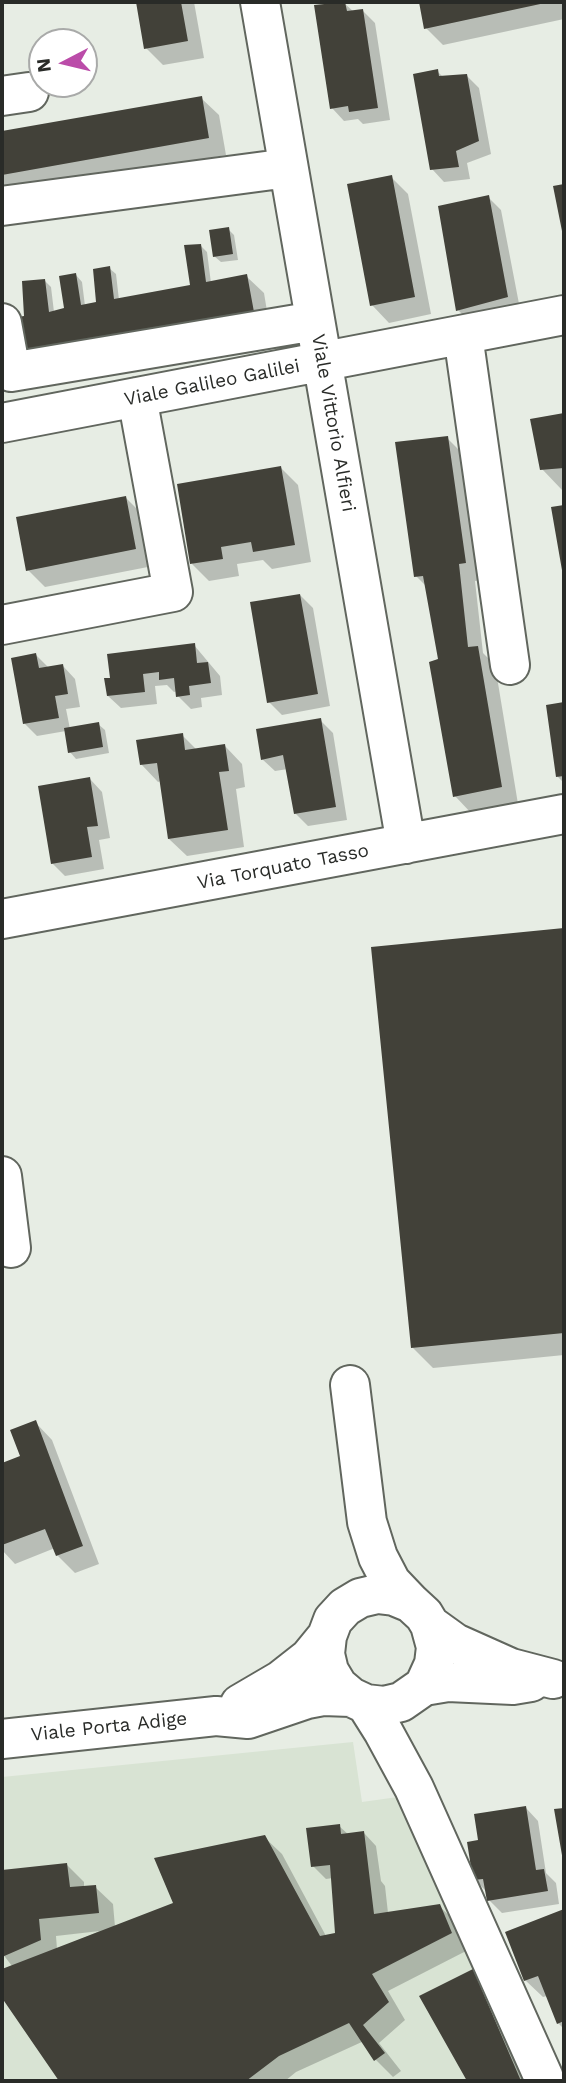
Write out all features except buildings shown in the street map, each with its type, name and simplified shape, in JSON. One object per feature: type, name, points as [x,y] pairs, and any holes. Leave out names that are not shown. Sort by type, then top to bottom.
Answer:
[{"type":"street","name":"Viale Vittorio Alfieri","points":[[260,2],[406,844]]},
{"type":"street","points":[[2,206],[288,168]]},
{"type":"street","name":"Viale Galileo Galilei","points":[[2,423],[564,315]]},
{"type":"street","points":[[2,323],[11,372],[315,321]]},
{"type":"street","points":[[463,335],[510,665]]},
{"type":"street","points":[[2,625],[173,592],[137,397]]},
{"type":"street","name":"Via Torquato Tasso","points":[[2,919],[564,814]]},
{"type":"street","points":[[2,1176],[11,1248]]},
{"type":"street","points":[[350,1385],[367,1522],[378,1557],[391,1582],[420,1614],[436,1647],[434,1664],[402,1721],[400,1761]]},
{"type":"street","points":[[367,1522],[358,1582],[336,1622],[325,1654],[329,1671],[338,1686],[359,1701],[400,1761],[544,2078]]},
{"type":"street","name":"Viale Porta Adige","points":[[216,1716],[281,1680],[309,1658],[336,1622],[360,1598],[377,1594],[394,1597],[455,1643],[510,1668],[558,1679]]},
{"type":"street","name":"Viale Porta Adige","points":[[2,1739],[216,1716],[248,1718],[323,1696],[384,1706],[401,1702],[420,1690],[449,1682],[513,1685],[558,1679]]},
{"type":"shaded area","points":[[353,1742],[362,1802],[405,1796],[530,2081],[2,2081],[2,1777]]}]
